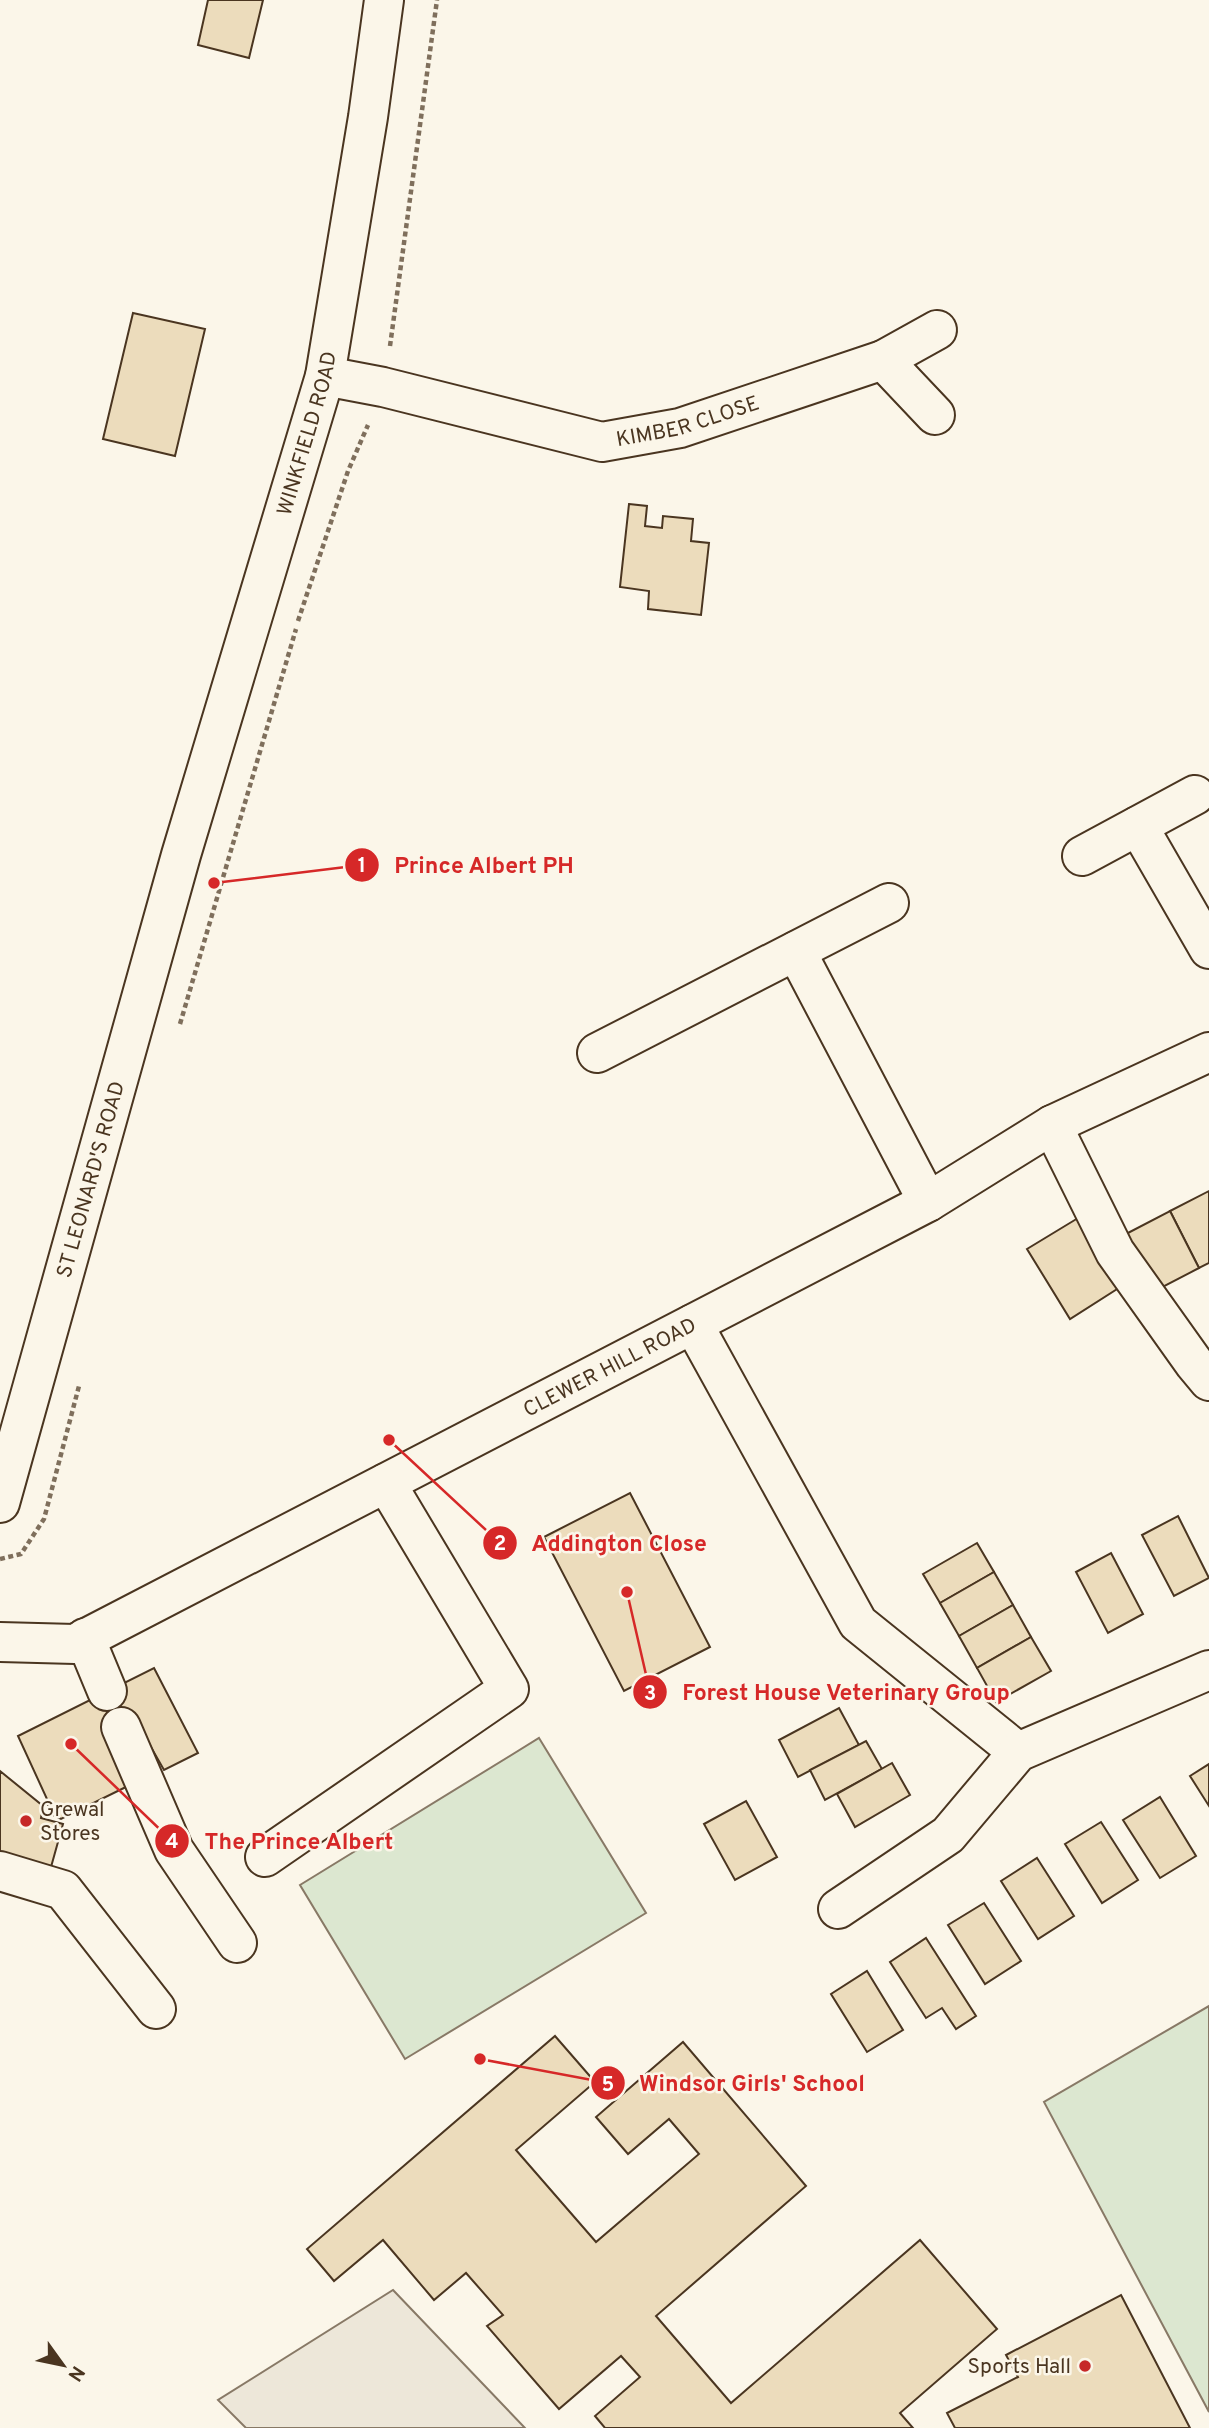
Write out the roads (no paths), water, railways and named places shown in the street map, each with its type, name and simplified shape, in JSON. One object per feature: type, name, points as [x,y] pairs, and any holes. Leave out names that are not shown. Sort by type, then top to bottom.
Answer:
[{"type":"street","name":"WINKFIELD ROAD","points":[[181,855],[325,376],[368,117],[384,0]]},
{"type":"street","name":"KIMBER CLOSE","points":[[325,376],[383,387],[602,442],[680,428],[883,360],[937,330]]},
{"type":"street","points":[[883,360],[935,415]]},
{"type":"street","points":[[1082,856],[1195,795]]},
{"type":"street","points":[[1138,826],[1209,949]]},
{"type":"street","name":"ST LEONARD'S ROAD","points":[[0,1503],[181,855]]},
{"type":"street","points":[[597,1053],[889,903]]},
{"type":"street","points":[[796,951],[928,1202]]},
{"type":"street","name":"CLEWER HILL ROAD","points":[[0,1642],[75,1644],[928,1202],[1052,1125],[1209,1052]]},
{"type":"street","points":[[1052,1125],[1115,1252],[1209,1381]]},
{"type":"street","points":[[693,1324],[858,1623],[1018,1752]]},
{"type":"street","points":[[265,1857],[509,1689],[386,1483]]},
{"type":"street","points":[[85,1638],[107,1691]]},
{"type":"street","points":[[838,1909],[948,1835],[1018,1752],[1209,1670]]},
{"type":"street","points":[[121,1727],[174,1850],[237,1943]]},
{"type":"street","points":[[0,1871],[63,1890],[156,2008]]},
{"type":"place","name":"Prince Albert PH","points":[[214,883]]},
{"type":"place","name":"Addington Close","points":[[389,1440]]},
{"type":"place","name":"Forest House Veterinary Group","points":[[627,1592]]},
{"type":"place","name":"The Prince Albert","points":[[71,1744]]},
{"type":"place","name":"Grewal Stores","points":[[26,1821]]},
{"type":"place","name":"Windsor Girls' School","points":[[480,2059]]},
{"type":"place","name":"Sports Hall","points":[[1085,2366]]}]
